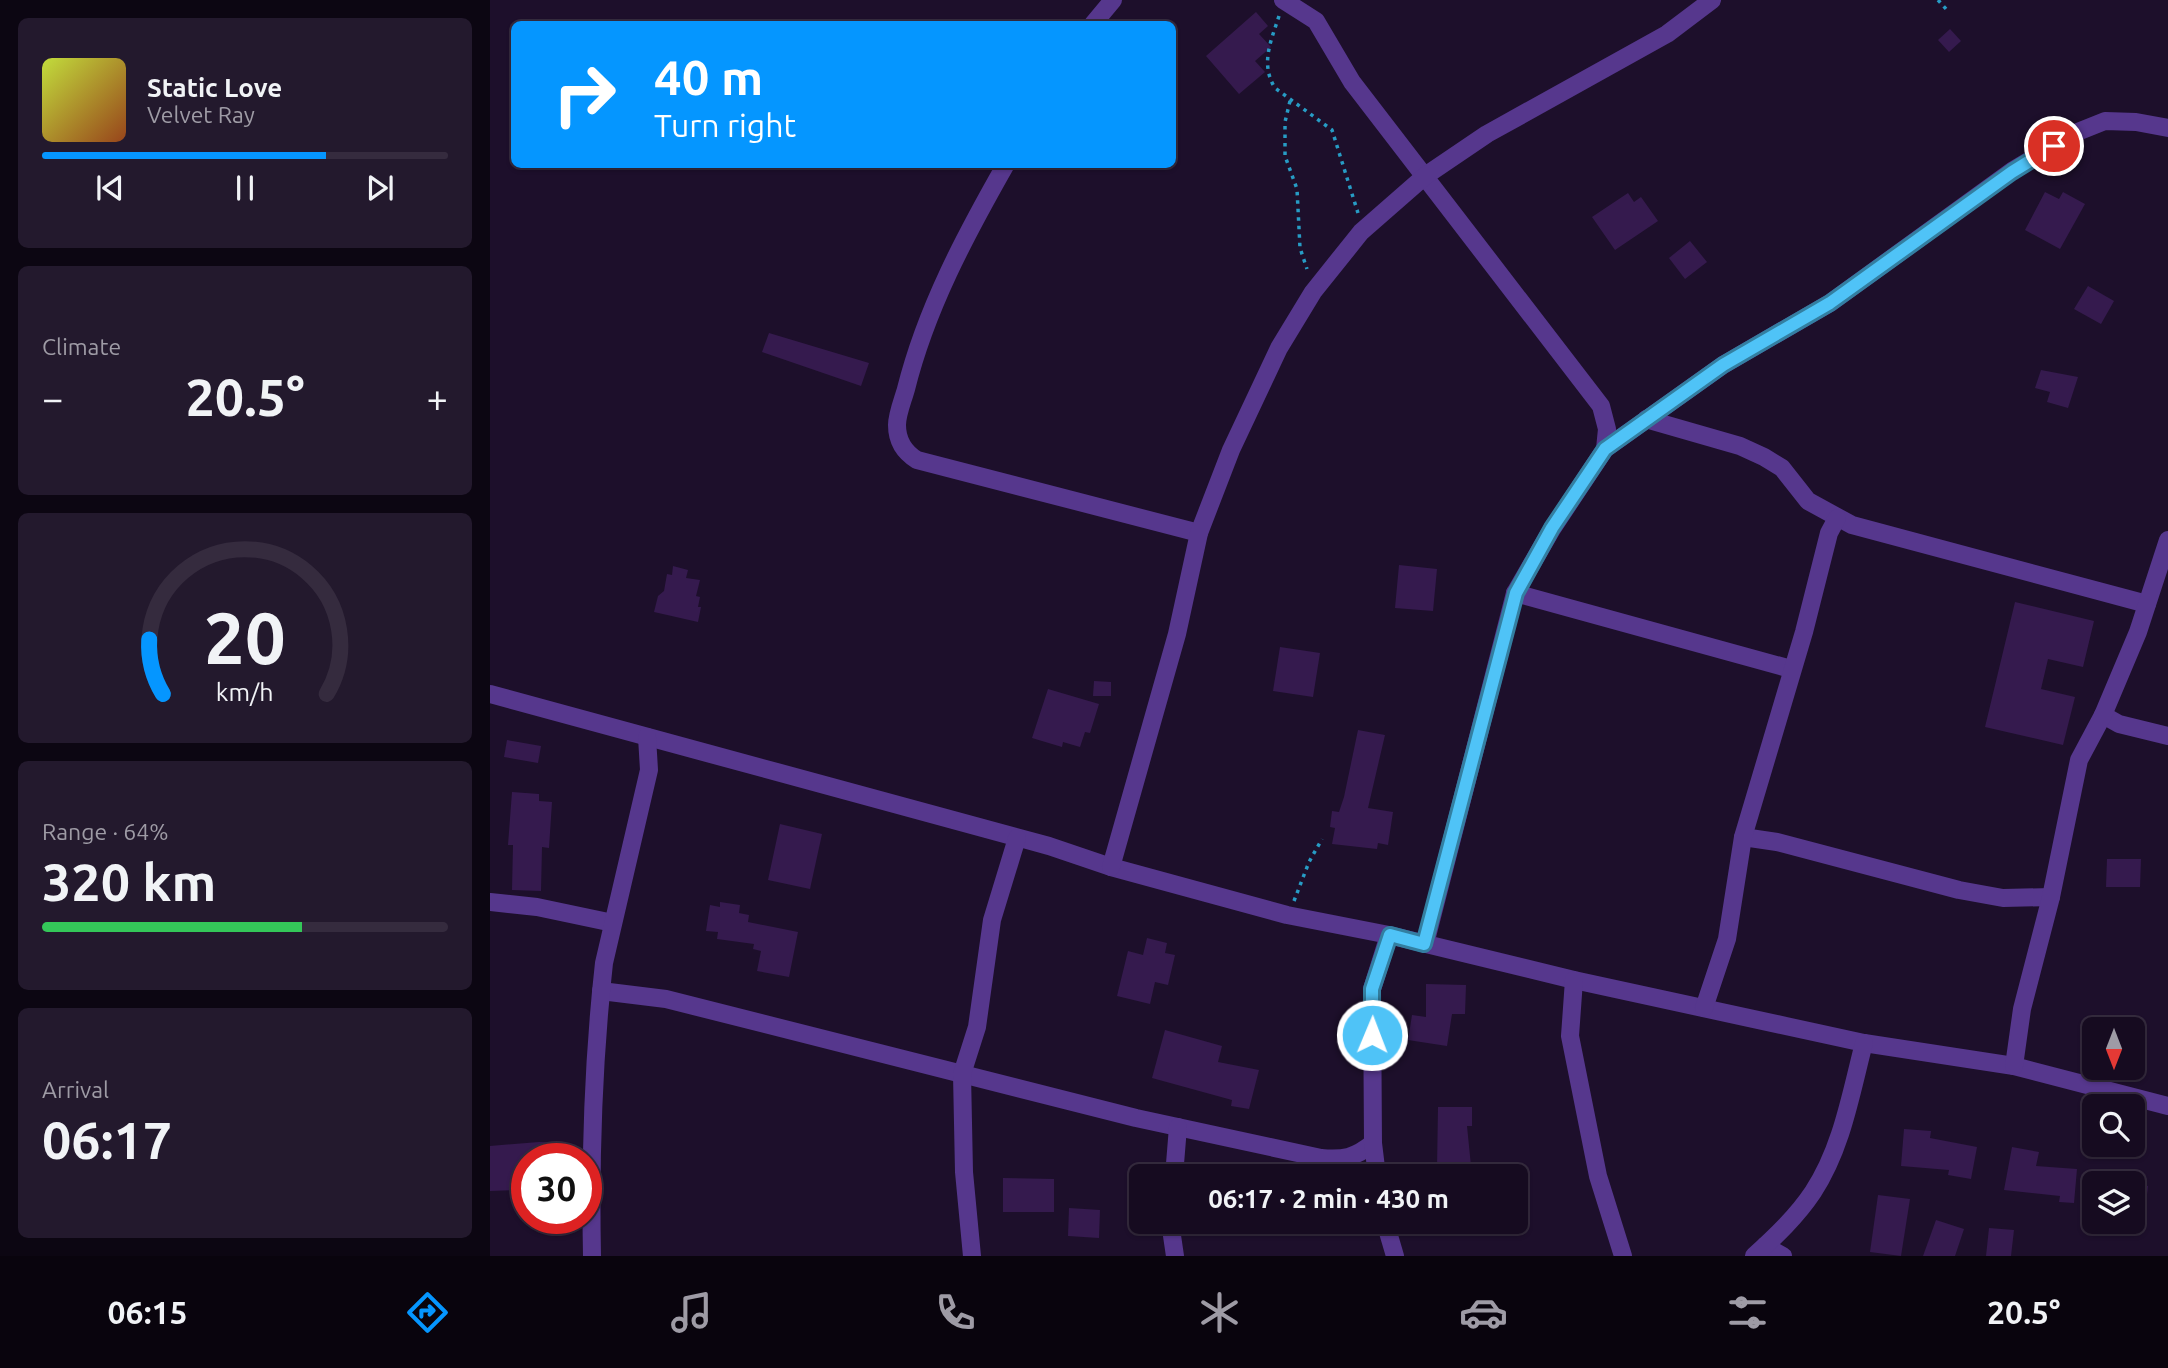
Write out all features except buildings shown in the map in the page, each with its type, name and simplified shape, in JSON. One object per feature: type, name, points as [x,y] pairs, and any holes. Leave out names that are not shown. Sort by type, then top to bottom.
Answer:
[{"type":"street","points":[[1096,21],[1113,0]]},
{"type":"street","points":[[1283,0],[1316,21],[1352,82],[1601,406],[1607,429],[1605,449]]},
{"type":"street","points":[[1111,867],[1177,634],[1199,534],[1242,427],[1279,348],[1314,292],[1361,232],[1424,176],[1487,134],[1667,34],[1712,0]]},
{"type":"street","points":[[1424,944],[1516,593],[1552,528],[1605,449],[1723,365],[1830,303],[2012,172],[2075,133],[2105,121],[2136,122],[2168,128]]},
{"type":"street","points":[[1004,168],[968,232],[918,344],[897,423],[899,441],[908,454],[939,467],[1199,534]]},
{"type":"street","points":[[1646,419],[1740,446],[1764,457],[1782,468],[1808,501],[1837,518],[1874,533],[2147,604]]},
{"type":"street","points":[[1704,1008],[1727,939],[1744,836],[1791,668],[1804,632],[1829,534],[1837,518]]},
{"type":"street","points":[[2014,1066],[2022,1009],[2051,897],[2079,760],[2090,734],[2103,715],[2147,604],[2168,540]]},
{"type":"street","points":[[1516,593],[1791,668]]},
{"type":"street","points":[[490,694],[1287,915],[1390,935],[1574,980],[1864,1043],[2014,1066],[2168,1106]]},
{"type":"street","points":[[2103,715],[2119,724],[2168,736]]},
{"type":"street","points":[[592,1256],[593,1072],[601,991],[613,923],[649,770],[647,737]]},
{"type":"street","points":[[1744,836],[1777,842],[1959,890],[2003,898],[2051,897]]},
{"type":"street","points":[[972,1256],[964,1172],[962,1074],[977,1027],[992,920],[1017,838]]},
{"type":"street","points":[[490,902],[537,907],[613,923]]},
{"type":"street","points":[[1376,1164],[1373,1143],[1372,989],[1390,935]]},
{"type":"street","points":[[1574,980],[1570,1037],[1598,1176],[1623,1256]]},
{"type":"street","points":[[601,991],[666,999],[1178,1127],[1343,1160],[1356,1156],[1373,1143]]},
{"type":"street","points":[[1783,1256],[1760,1251],[1814,1191],[1838,1143],[1864,1043]]},
{"type":"street","points":[[1175,1164],[1178,1127]]},
{"type":"street","points":[[1172,1234],[1175,1256]]},
{"type":"street","points":[[1389,1234],[1395,1256]]},
{"type":"path","points":[[1283,0],[1267,53],[1267,66],[1275,88],[1336,136],[1361,232]]},
{"type":"path","points":[[1938,0],[1947,10]]},
{"type":"path","points":[[1290,101],[1285,122],[1285,156],[1296,183],[1300,248],[1314,292]]},
{"type":"path","points":[[1287,915],[1309,862],[1322,839]]},
{"type":"route","points":[[1372,1035],[1372,989],[1390,935],[1424,944],[1516,593],[1552,528],[1605,449],[1723,365],[1830,303],[2012,172],[2054,146]]}]
